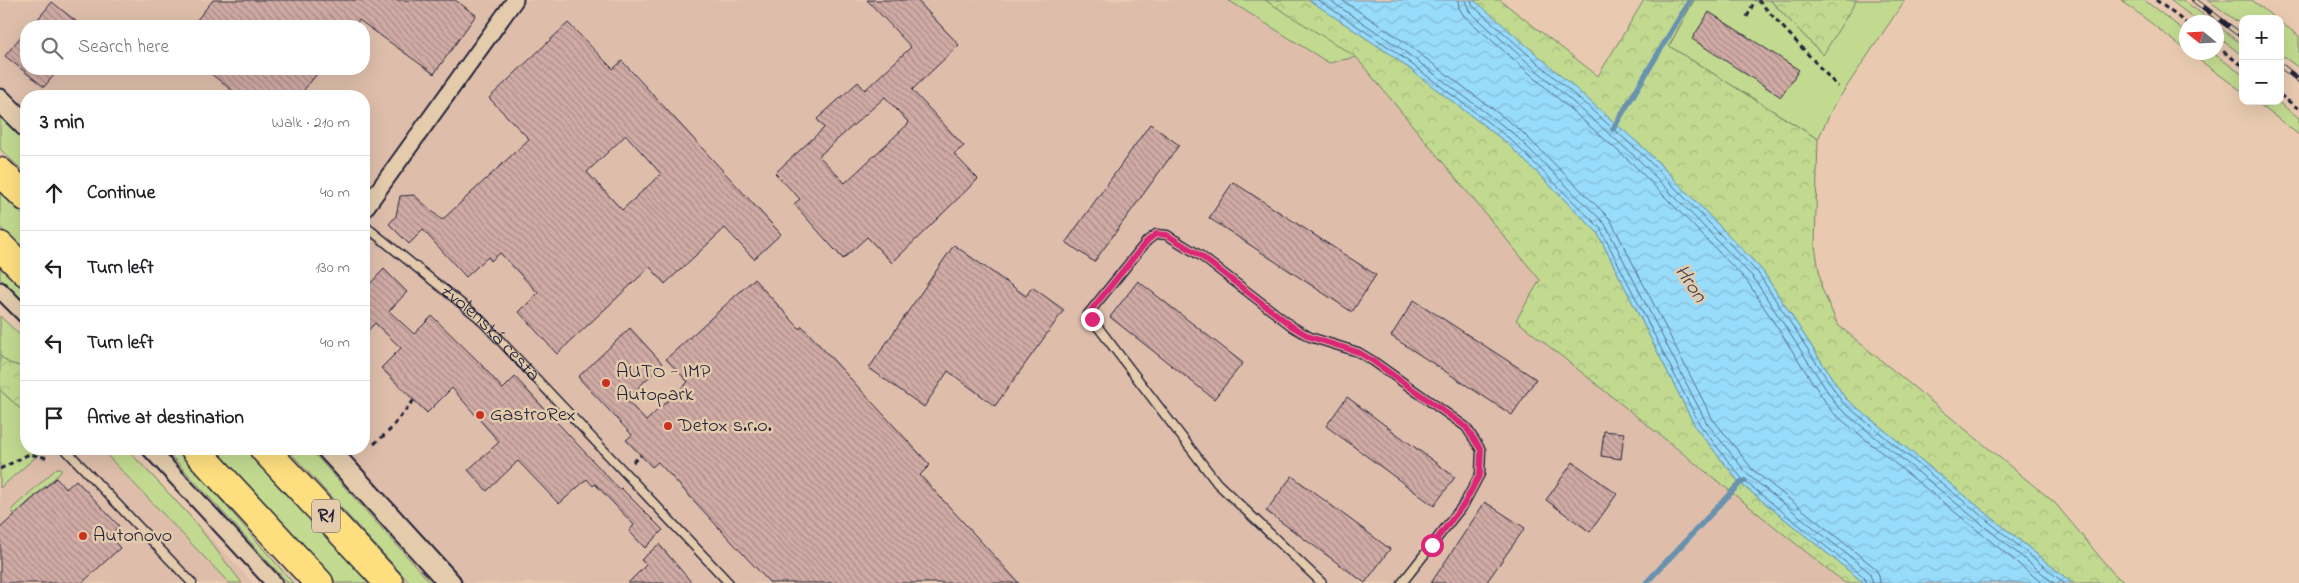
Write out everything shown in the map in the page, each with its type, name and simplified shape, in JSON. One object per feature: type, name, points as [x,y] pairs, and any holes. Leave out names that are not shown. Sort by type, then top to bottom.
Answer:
[{"type":"highway","points":[[0,172],[20,191]]},
{"type":"highway","points":[[0,246],[20,266]]},
{"type":"highway","name":"R1","points":[[200,455],[319,583]]},
{"type":"highway","name":"R1","points":[[270,455],[389,583]]},
{"type":"main road","points":[[0,100],[20,120]]},
{"type":"main road","points":[[333,455],[450,583]]},
{"type":"street","points":[[370,202],[515,0]]},
{"type":"street","points":[[0,290],[20,310]]},
{"type":"street","points":[[156,455],[274,583]]},
{"type":"lane","name":"Zvolenská cesta","points":[[370,230],[478,317],[729,583]]},
{"type":"lane","points":[[1322,583],[1217,483],[1088,314],[1147,241],[1156,234],[1167,235],[1201,256],[1293,327],[1310,337],[1358,352],[1373,361],[1466,427],[1481,450],[1480,474],[1464,504],[1402,583]]},
{"type":"lane","points":[[71,455],[192,583]]},
{"type":"path","points":[[1747,16],[1756,0],[1838,87]]},
{"type":"path","points":[[2156,0],[2179,18]]},
{"type":"path","points":[[2224,52],[2239,63]]},
{"type":"path","points":[[2284,98],[2299,109]]},
{"type":"path","points":[[374,444],[388,431],[414,400]]},
{"type":"path","points":[[0,469],[27,455]]},
{"type":"path","points":[[34,455],[49,458]]},
{"type":"shaded area","points":[[0,0],[1228,0],[1329,63],[1356,57],[1541,280],[1516,320],[1845,583],[458,583],[346,455],[370,455],[370,90],[20,90],[20,122],[0,104]]},
{"type":"shaded area","points":[[0,390],[20,408],[20,455],[135,455],[253,583],[0,583]]},
{"type":"green space","points":[[1228,0],[1309,0],[1356,57],[1329,63]]},
{"type":"green space","points":[[1265,0],[1309,0],[1390,54],[1507,143],[1597,232],[1696,428],[1740,483],[1864,583],[1845,583],[1516,320],[1540,280],[1356,57]]},
{"type":"green space","points":[[1473,0],[1500,0],[1598,76],[1644,0],[1694,0],[1669,46],[1818,139],[1815,246],[1822,289],[1838,325],[2055,503],[2114,574],[2125,583],[2072,583],[1845,398],[1762,270],[1647,151]]},
{"type":"green space","points":[[1694,0],[1770,0],[1822,54],[1855,0],[1905,0],[1833,107],[1818,139],[1669,46]]},
{"type":"green space","points":[[1770,0],[1855,0],[1856,1],[1823,55]]},
{"type":"green space","points":[[2121,0],[2144,0],[2179,27],[2179,45]]},
{"type":"green space","points":[[2170,0],[2183,0],[2203,15],[2190,15]]},
{"type":"green space","points":[[2208,0],[2252,0],[2271,15],[2239,15],[2239,23]]},
{"type":"green space","points":[[2284,25],[2299,36],[2299,68],[2284,57]]},
{"type":"green space","points":[[2224,30],[2239,42],[2239,53],[2224,41]]},
{"type":"green space","points":[[2200,60],[2223,60],[2239,72],[2239,89]]},
{"type":"green space","points":[[2260,105],[2282,105],[2299,118],[2299,135]]},
{"type":"green space","points":[[0,117],[20,137],[20,168],[0,149]]},
{"type":"green space","points":[[0,192],[20,212],[20,247],[0,227]]},
{"type":"green space","points":[[0,266],[20,286],[20,298],[0,278]]},
{"type":"green space","points":[[0,316],[20,335],[20,366],[9,363],[0,356]]},
{"type":"green space","points":[[0,356],[9,363],[20,366],[20,408],[0,390]]},
{"type":"green space","points":[[0,390],[20,408],[20,455],[38,455],[0,488]]},
{"type":"green space","points":[[107,455],[133,455],[190,516],[242,583],[229,583]]},
{"type":"green space","points":[[171,455],[182,455],[293,583],[288,583]]},
{"type":"green space","points":[[218,455],[251,455],[370,583],[337,583]]},
{"type":"green space","points":[[293,455],[315,455],[431,583],[410,583]]},
{"type":"green space","points":[[57,468],[61,468],[61,472],[14,515],[12,509]]},
{"type":"water","name":"Hron","points":[[1309,0],[1473,0],[1479,4],[1647,151],[1762,270],[1845,398],[2072,583],[1864,583],[1740,483],[1696,428],[1597,232],[1507,143],[1390,54]]},
{"type":"building","points":[[213,0],[455,0],[476,15],[434,74],[370,28],[370,20],[197,20]]},
{"type":"building","points":[[867,0],[917,0],[959,45],[912,90],[964,146],[954,154],[978,179],[892,263],[867,237],[843,259],[794,204],[800,199],[775,173],[824,128],[817,119],[858,82],[865,90],[911,47]],"holes":[[[885,97],[909,123],[845,183],[819,156]]]},
{"type":"building","points":[[52,2],[74,20],[37,20]]},
{"type":"building","points":[[1709,12],[1799,70],[1781,97],[1692,39]]},
{"type":"building","points":[[568,23],[613,69],[622,61],[781,234],[754,259],[725,228],[665,284],[650,267],[557,354],[519,312],[538,293],[500,253],[491,261],[488,257],[466,277],[423,230],[409,244],[389,224],[396,216],[400,196],[414,195],[442,220],[529,139],[489,98]],"holes":[[[626,135],[661,174],[622,210],[587,172]]]},
{"type":"building","points":[[20,37],[20,68],[5,56]]},
{"type":"building","points":[[29,75],[54,75],[44,87]]},
{"type":"building","points":[[213,75],[316,75],[304,90],[231,90]]},
{"type":"building","points":[[1150,124],[1179,145],[1094,262],[1066,242]]},
{"type":"building","points":[[1233,182],[1376,275],[1352,312],[1209,218]]},
{"type":"building","points":[[954,245],[1026,296],[1032,287],[1064,310],[995,406],[948,371],[924,407],[869,368]]},
{"type":"building","points":[[384,269],[407,292],[389,311],[414,334],[432,316],[478,361],[503,389],[515,377],[619,489],[621,488],[663,530],[645,548],[629,531],[634,525],[595,484],[593,486],[587,479],[559,504],[518,461],[487,491],[468,470],[499,442],[452,388],[427,413],[381,368],[401,348],[375,323],[370,328],[370,284]]},
{"type":"building","points":[[754,279],[800,329],[802,326],[930,465],[920,475],[1019,583],[770,583],[658,462],[652,467],[626,440],[632,435],[578,377],[630,328],[663,364],[626,399],[646,421],[688,382],[666,359]]},
{"type":"building","points":[[1138,281],[1243,363],[1214,399],[1110,317]]},
{"type":"building","points":[[1414,300],[1536,379],[1512,415],[1391,336]]},
{"type":"building","points":[[1347,397],[1455,477],[1434,506],[1326,426]]},
{"type":"building","points":[[1604,431],[1624,433],[1621,459],[1601,456]]},
{"type":"building","points":[[1573,462],[1617,494],[1590,532],[1546,500]]},
{"type":"building","points":[[1292,476],[1390,549],[1365,583],[1266,511]]},
{"type":"building","points":[[56,478],[66,489],[76,480],[119,526],[109,535],[120,548],[82,583],[0,583],[0,528]]},
{"type":"building","points":[[1485,502],[1525,528],[1486,583],[1431,583]]},
{"type":"building","points":[[659,544],[692,583],[628,583],[646,565],[641,560]]},
{"type":"waterway","points":[[1613,129],[1690,0]]},
{"type":"waterway","points":[[1646,583],[1740,483],[1745,481]]},
{"type":"railway","points":[[2194,0],[2239,34]]},
{"type":"railway","points":[[2284,68],[2299,80]]},
{"type":"place","name":"AUTO - IMP Autopark","points":[[606,383]]},
{"type":"place","name":"GastroRex","points":[[480,415]]},
{"type":"place","name":"Detox s.r.o.","points":[[668,426]]},
{"type":"place","name":"Autonovo","points":[[83,536]]},
{"type":"route","points":[[1092,319],[1088,314],[1147,241],[1156,234],[1167,235],[1201,256],[1293,327],[1310,337],[1358,352],[1373,361],[1466,427],[1481,450],[1480,474],[1464,504],[1432,545]]}]
